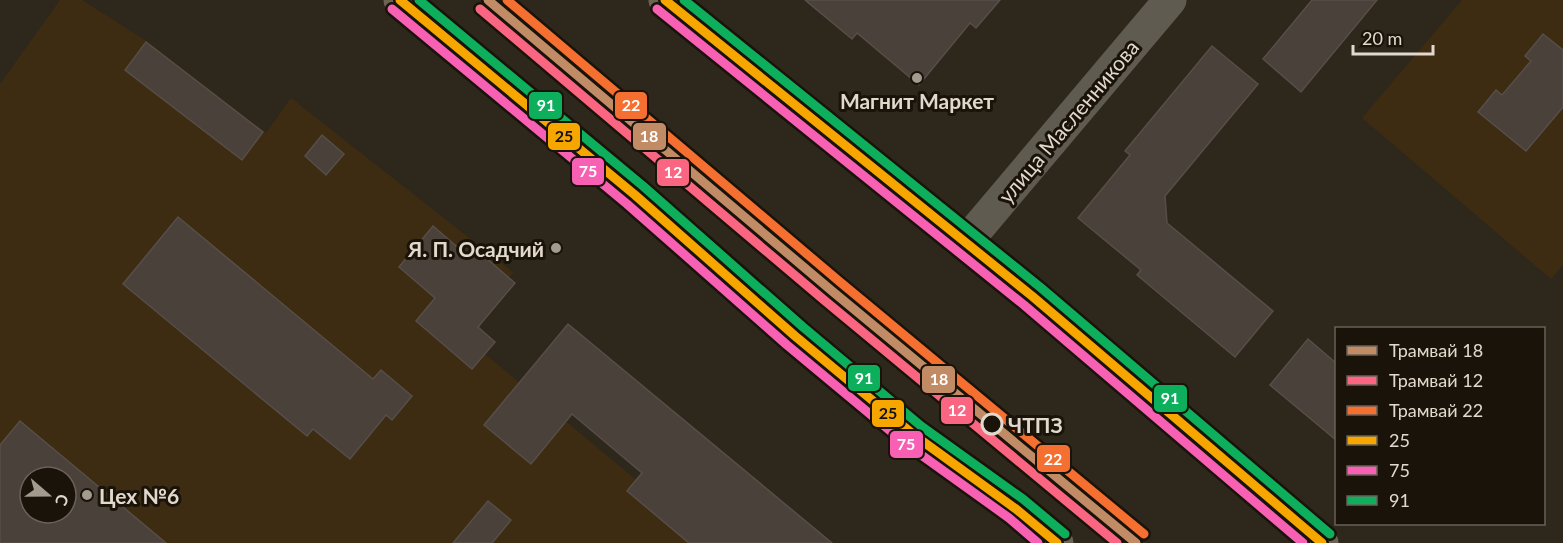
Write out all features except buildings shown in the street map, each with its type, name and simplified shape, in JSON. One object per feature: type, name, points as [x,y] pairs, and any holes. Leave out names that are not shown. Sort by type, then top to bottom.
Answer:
[{"type":"main road","points":[[400,0],[635,195],[795,336],[888,413],[1016,509],[1057,543]]},
{"type":"main road","points":[[665,0],[1032,296],[1322,543]]},
{"type":"street","name":"улица Масленникова","points":[[966,242],[1170,0]]},
{"type":"shaded area","points":[[60,0],[82,0],[148,42],[266,133],[291,98],[514,273],[449,324],[712,543],[0,543],[0,84]]},
{"type":"shaded area","points":[[1462,0],[1563,0],[1563,265],[1551,279],[1362,118]]},
{"type":"tram line","name":"18","points":[[488,0],[832,291],[1136,543]]},
{"type":"tram line","name":"22","points":[[507,0],[840,282],[1144,534]]},
{"type":"tram line","name":"12","points":[[480,9],[824,300],[1117,543]]},
{"type":"transit line","name":"25","points":[[400,0],[635,195],[795,336],[914,435],[1016,509],[1057,543]]},
{"type":"transit line","name":"91","points":[[419,0],[643,186],[803,327],[921,426],[1023,499],[1065,534]]},
{"type":"transit line","name":"25","points":[[665,0],[1032,296],[1322,543]]},
{"type":"transit line","name":"91","points":[[684,0],[1040,287],[1330,534]]},
{"type":"transit line","name":"75","points":[[392,9],[627,204],[787,345],[906,444],[1009,518],[1038,543]]},
{"type":"transit line","name":"75","points":[[657,9],[1024,305],[1303,543]]},
{"type":"place","name":"Магнит Маркет","points":[[917,78]]},
{"type":"place","name":"Я. П. Осадчий","points":[[556,248]]},
{"type":"place","name":"ЧТПЗ","points":[[992,424]]},
{"type":"place","name":"Цех №6","points":[[87,495]]}]
